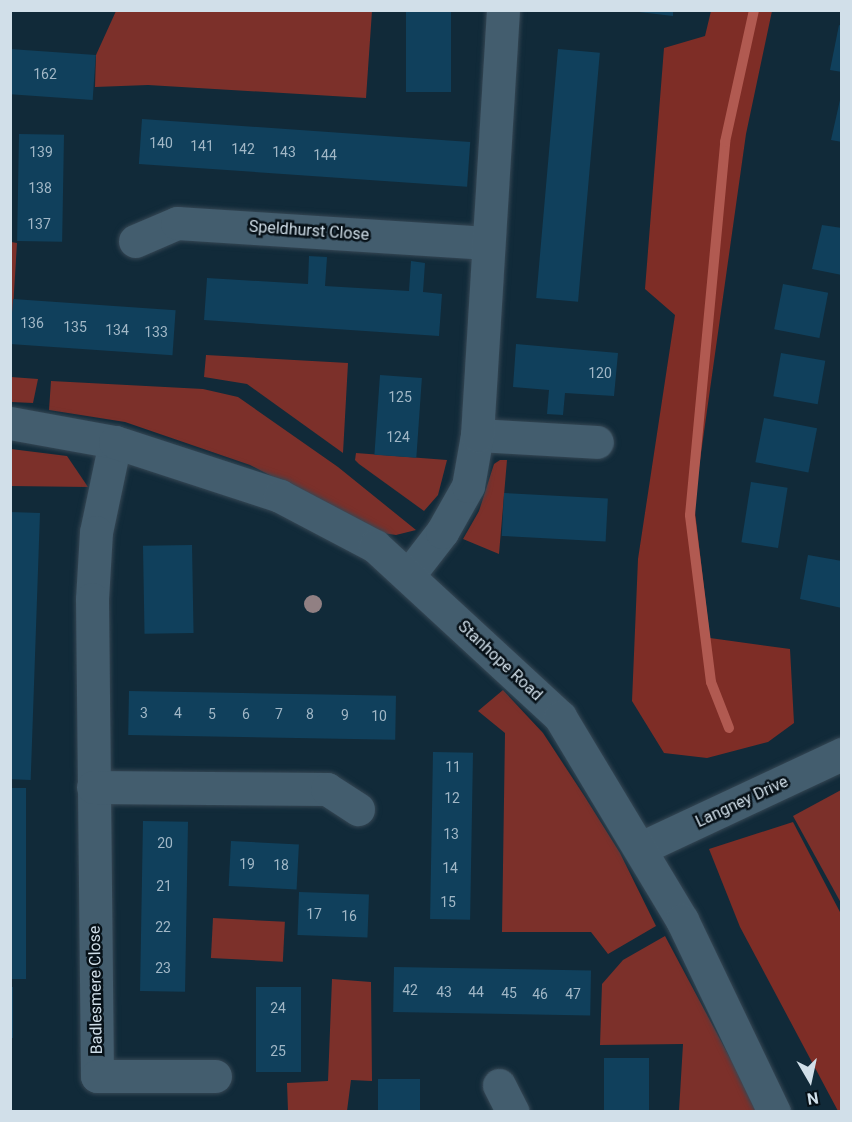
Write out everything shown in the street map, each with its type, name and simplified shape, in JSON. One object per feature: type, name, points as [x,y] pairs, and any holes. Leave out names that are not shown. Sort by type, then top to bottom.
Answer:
[{"type":"street","points":[[408,576],[442,532],[468,486],[477,435],[503,10]]},
{"type":"street","name":"Speldhurst Close","points":[[135,241],[177,223],[487,243]]},
{"type":"street","name":"Stanhope Road","points":[[18,430],[115,442],[280,496],[375,546],[560,717],[641,848],[681,920],[774,1112]]},
{"type":"street","points":[[477,435],[597,442]]},
{"type":"street","name":"Badlesmere Close","points":[[115,442],[96,532],[92,633],[97,1076],[214,1076]]},
{"type":"street","name":"Langney Drive","points":[[641,848],[842,754]]},
{"type":"street","points":[[93,787],[327,789],[358,810]]},
{"type":"shaded area","points":[[116,11],[372,11],[366,98],[148,85],[95,87],[96,55]]},
{"type":"shaded area","points":[[711,11],[772,11],[746,134],[694,503],[710,638],[790,649],[794,723],[768,742],[707,758],[664,753],[632,701],[638,559],[675,315],[645,289],[664,48],[705,36]]},
{"type":"shaded area","points":[[11,242],[17,243],[11,342]]},
{"type":"shaded area","points":[[206,355],[348,363],[343,453],[247,384],[204,377]]},
{"type":"shaded area","points":[[11,377],[38,379],[33,403],[11,402]]},
{"type":"shaded area","points":[[51,381],[203,389],[238,397],[338,467],[416,530],[396,535],[382,533],[250,465],[125,422],[49,410]]},
{"type":"shaded area","points":[[11,449],[67,456],[88,487],[11,486]]},
{"type":"shaded area","points":[[356,453],[447,460],[438,495],[424,511],[359,464],[355,460]]},
{"type":"shaded area","points":[[500,460],[507,460],[499,554],[463,539],[479,511],[494,464]]},
{"type":"shaded area","points":[[503,690],[543,733],[585,797],[620,853],[656,926],[608,954],[591,932],[502,932],[505,733],[478,711]]},
{"type":"shaded area","points":[[841,790],[841,903],[793,816]]},
{"type":"shaded area","points":[[793,822],[841,914],[841,1111],[838,1111],[740,927],[709,849]]},
{"type":"shaded area","points":[[213,918],[285,922],[283,962],[211,958]]},
{"type":"shaded area","points":[[665,936],[759,1111],[679,1111],[683,1044],[600,1045],[602,984],[623,960]]},
{"type":"shaded area","points":[[332,979],[371,982],[372,1081],[351,1080],[347,1111],[288,1111],[287,1083],[328,1081]]},
{"type":"building","points":[[406,10],[451,10],[451,92],[406,92]]},
{"type":"building","points":[[622,10],[673,10],[673,16]]},
{"type":"building","points":[[839,25],[842,26],[842,72],[830,70]]},
{"type":"building","points":[[10,49],[96,55],[93,100],[10,94]]},
{"type":"building","points":[[558,49],[600,53],[578,302],[536,298]]},
{"type":"building","points":[[840,100],[842,100],[842,142],[831,140]]},
{"type":"building","points":[[142,119],[470,142],[467,187],[139,164]]},
{"type":"building","points":[[19,134],[64,135],[62,242],[17,241]]},
{"type":"building","points":[[822,225],[842,228],[842,275],[812,269]]},
{"type":"building","points":[[309,256],[327,257],[325,286],[409,291],[411,261],[425,263],[423,292],[442,294],[439,336],[204,320],[207,278],[308,284]]},
{"type":"building","points":[[783,284],[828,293],[819,338],[774,329]]},
{"type":"building","points":[[13,299],[176,310],[172,355],[10,344]]},
{"type":"building","points":[[516,344],[618,353],[614,396],[565,393],[563,415],[547,414],[549,390],[513,387]]},
{"type":"building","points":[[781,353],[825,361],[818,404],[773,396]]},
{"type":"building","points":[[380,375],[422,378],[416,458],[374,455]]},
{"type":"building","points":[[764,418],[817,428],[808,472],[755,462]]},
{"type":"building","points":[[751,482],[788,488],[778,548],[741,542]]},
{"type":"building","points":[[504,493],[608,498],[606,541],[502,536]]},
{"type":"building","points":[[10,512],[40,513],[31,780],[10,779]]},
{"type":"building","points":[[192,545],[194,633],[145,634],[143,546]]},
{"type":"building","points":[[808,555],[842,561],[842,608],[800,599]]},
{"type":"building","points":[[129,691],[396,696],[395,740],[128,735]]},
{"type":"building","points":[[433,752],[473,753],[470,920],[430,919]]},
{"type":"building","points":[[10,788],[26,788],[26,979],[10,979]]},
{"type":"building","points":[[143,821],[188,822],[185,992],[140,991]]},
{"type":"building","points":[[231,841],[299,845],[297,889],[229,886]]},
{"type":"building","points":[[299,892],[369,894],[367,937],[297,935]]},
{"type":"building","points":[[394,967],[591,970],[590,1015],[393,1012]]},
{"type":"building","points":[[10,987],[13,987],[13,1038],[10,1038]]},
{"type":"building","points":[[256,987],[301,987],[301,1072],[256,1072]]},
{"type":"building","points":[[604,1058],[649,1058],[649,1112],[604,1112]]},
{"type":"building","points":[[378,1079],[420,1079],[420,1112],[378,1112]]},
{"type":"waterway","points":[[729,728],[711,682],[690,515],[725,142],[754,10]]}]
